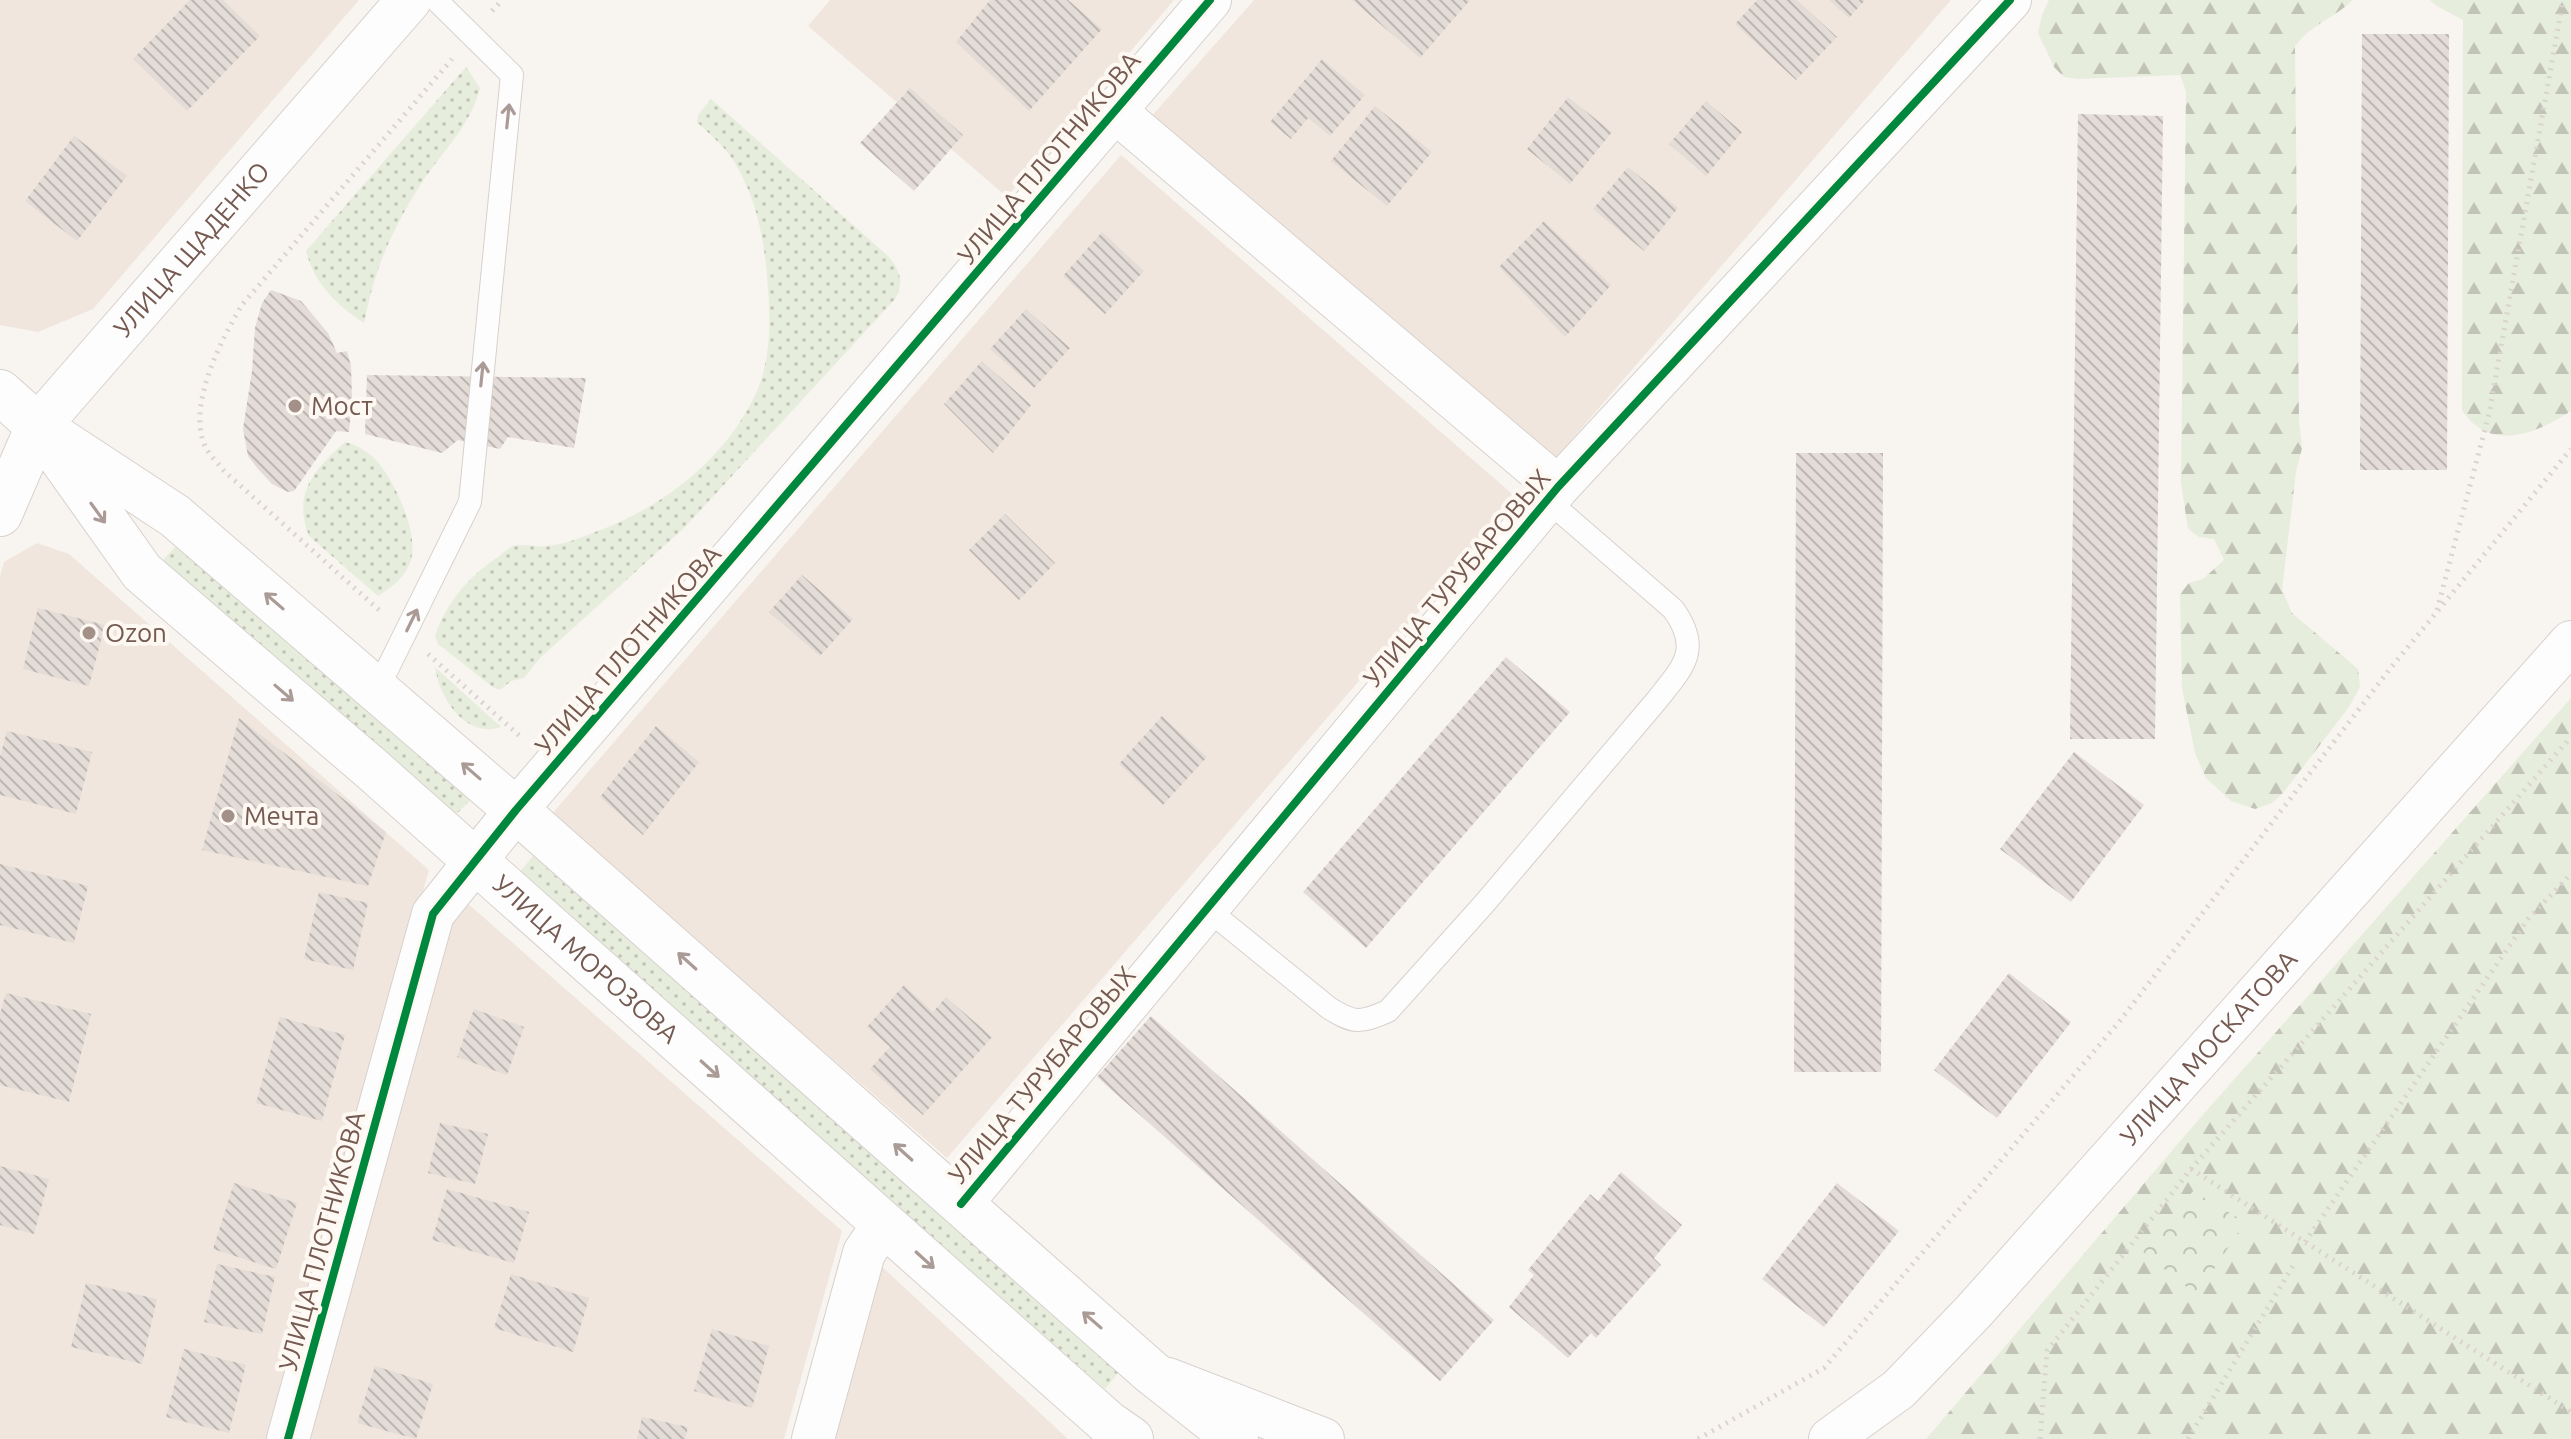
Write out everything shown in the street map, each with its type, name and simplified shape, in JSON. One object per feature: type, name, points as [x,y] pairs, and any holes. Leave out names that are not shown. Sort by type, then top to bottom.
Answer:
[{"type":"main road","name":"УЛИЦА ЩАДЕНКО","points":[[0,514],[38,426],[409,0]]},
{"type":"main road","name":"УЛИЦА МОРОЗОВА","points":[[0,392],[38,426],[175,516],[516,810],[1151,1372],[1236,1439]]},
{"type":"main road","name":"УЛИЦА МОРОЗОВА","points":[[38,426],[142,572],[475,860],[1121,1434]]},
{"type":"street","name":"УЛИЦА ПЛОТНИКОВА","points":[[288,1439],[433,914],[516,810],[1210,0]]},
{"type":"street","name":"УЛИЦА ТУРУБАРОВЫХ","points":[[961,1204],[1552,494],[2010,0]]},
{"type":"street","points":[[1116,112],[1552,494]]},
{"type":"street","name":"УЛИЦА МОСКАТОВА","points":[[1830,1439],[1899,1389],[1974,1311],[2571,642]]},
{"type":"street","points":[[813,1439],[864,1253],[884,1223]]},
{"type":"street","points":[[1151,1372],[1323,1439]]},
{"type":"lane","points":[[377,690],[470,502],[512,75],[436,0]]},
{"type":"lane","points":[[1207,909],[1329,1008],[1350,1021],[1368,1019],[1388,1011],[1484,904],[1657,700],[1684,665],[1689,645],[1685,626],[1673,609],[1552,494]]},
{"type":"path","points":[[502,0],[242,305],[222,339],[206,383],[200,422],[205,446],[224,471],[554,767]]},
{"type":"path","points":[[2436,612],[2489,414],[2563,0]]},
{"type":"path","points":[[1698,1439],[1824,1368],[2119,1022],[2436,612],[2571,449]]},
{"type":"path","points":[[2040,1439],[2047,1351],[2191,1169],[2571,737]]},
{"type":"path","points":[[2305,1242],[2528,919],[2571,874]]},
{"type":"path","points":[[2191,1169],[2571,1412]]},
{"type":"path","points":[[2188,1439],[2296,1261]]},
{"type":"shaded area","points":[[0,0],[359,0],[93,309],[38,332],[0,325]]},
{"type":"shaded area","points":[[830,0],[1174,0],[1007,197],[808,26]]},
{"type":"shaded area","points":[[1254,0],[1951,0],[1555,459],[1150,118]]},
{"type":"shaded area","points":[[1121,155],[1517,498],[947,1158],[551,815]]},
{"type":"shaded area","points":[[37,543],[69,554],[429,870],[270,1439],[0,1439],[0,577],[4,562]]},
{"type":"shaded area","points":[[459,896],[842,1231],[784,1439],[308,1439]]},
{"type":"shaded area","points":[[880,1265],[1068,1439],[832,1439]]},
{"type":"green space","points":[[2049,0],[2353,0],[2295,46],[2299,420],[2302,448],[2296,472],[2282,590],[2292,613],[2358,669],[2360,687],[2349,707],[2283,793],[2272,803],[2255,809],[2231,801],[2206,778],[2195,753],[2182,688],[2180,594],[2189,583],[2203,579],[2224,560],[2214,539],[2199,537],[2188,529],[2181,483],[2186,91],[2180,75],[2064,77],[2054,67],[2038,33]]},
{"type":"green space","points":[[2430,0],[2571,0],[2571,411],[2529,432],[2500,435],[2486,432],[2462,410],[2463,20]]},
{"type":"green space","points":[[466,67],[480,88],[475,102],[462,128],[427,175],[400,220],[373,285],[364,323],[328,293],[315,274],[306,251]]},
{"type":"green space","points":[[711,99],[888,256],[900,276],[896,298],[684,528],[540,658],[524,678],[511,681],[500,690],[494,688],[438,644],[435,636],[445,612],[460,591],[477,573],[513,546],[560,544],[616,524],[665,496],[709,460],[728,439],[757,391],[767,354],[769,315],[762,238],[754,204],[740,173],[727,152],[697,122],[698,115]]},
{"type":"green space","points":[[345,442],[366,452],[381,466],[408,520],[412,548],[409,566],[398,581],[378,596],[309,536],[304,521],[303,507],[309,483],[324,462]]},
{"type":"green space","points":[[177,545],[470,800],[455,816],[159,564]]},
{"type":"green space","points":[[435,667],[501,727],[476,727],[456,713],[442,691]]},
{"type":"green space","points":[[2571,698],[2571,1439],[1926,1439],[2193,1126]]},
{"type":"green space","points":[[533,856],[1119,1372],[1105,1389],[518,874]]},
{"type":"green space","points":[[2193,1191],[2245,1222],[2197,1295],[2143,1252]]},
{"type":"building","points":[[190,0],[223,0],[260,36],[187,111],[133,59]]},
{"type":"building","points":[[990,0],[1068,0],[1102,29],[1029,111],[956,42]]},
{"type":"building","points":[[1352,0],[1470,0],[1420,58]]},
{"type":"building","points":[[1757,0],[1797,0],[1837,37],[1796,80],[1735,24]]},
{"type":"building","points":[[1829,0],[1865,0],[1849,18]]},
{"type":"building","points":[[2362,34],[2449,34],[2447,470],[2360,470]]},
{"type":"building","points":[[1322,59],[1365,95],[1330,136],[1308,118],[1291,139],[1270,122]]},
{"type":"building","points":[[910,88],[963,135],[914,191],[860,143]]},
{"type":"building","points":[[1568,97],[1612,132],[1570,184],[1527,149]]},
{"type":"building","points":[[1706,101],[1742,132],[1706,176],[1669,144]]},
{"type":"building","points":[[1375,106],[1432,152],[1387,206],[1331,161]]},
{"type":"building","points":[[2078,114],[2163,116],[2155,739],[2070,739]]},
{"type":"building","points":[[74,136],[127,176],[77,241],[25,201]]},
{"type":"building","points":[[1628,167],[1678,208],[1644,251],[1593,209]]},
{"type":"building","points":[[1544,221],[1611,285],[1565,337],[1499,267]]},
{"type":"building","points":[[1102,232],[1144,271],[1105,314],[1063,276]]},
{"type":"building","points":[[271,290],[301,301],[328,333],[337,353],[347,351],[351,366],[349,432],[336,431],[294,491],[288,492],[272,484],[248,456],[243,429],[255,328],[262,303]]},
{"type":"building","points":[[1026,309],[1070,348],[1034,388],[990,349]]},
{"type":"building","points":[[982,361],[1031,405],[993,453],[944,404]]},
{"type":"building","points":[[367,375],[586,378],[574,448],[508,437],[500,449],[458,440],[442,453],[365,434]]},
{"type":"building","points":[[1796,453],[1883,453],[1881,1072],[1794,1072]]},
{"type":"building","points":[[1005,514],[1055,563],[1019,600],[969,550]]},
{"type":"building","points":[[802,575],[853,619],[820,656],[769,612]]},
{"type":"building","points":[[38,608],[105,625],[89,686],[23,669]]},
{"type":"building","points":[[1506,657],[1570,712],[1366,948],[1303,892]]},
{"type":"building","points":[[1162,716],[1207,757],[1163,805],[1119,764]]},
{"type":"building","points":[[239,718],[386,832],[368,886],[202,850]]},
{"type":"building","points":[[656,726],[699,762],[643,835],[600,797]]},
{"type":"building","points":[[7,731],[92,752],[76,814],[0,795],[0,757]]},
{"type":"building","points":[[2074,752],[2144,805],[2071,902],[2000,849]]},
{"type":"building","points":[[0,864],[88,886],[74,943],[0,925]]},
{"type":"building","points":[[319,892],[368,903],[353,970],[304,959]]},
{"type":"building","points":[[2009,973],[2071,1022],[1997,1118],[1934,1070]]},
{"type":"building","points":[[904,985],[933,1012],[946,997],[992,1037],[923,1115],[870,1069],[890,1047],[867,1027]]},
{"type":"building","points":[[6,993],[91,1014],[69,1102],[0,1085],[0,1014]]},
{"type":"building","points":[[474,1009],[524,1027],[507,1075],[457,1057]]},
{"type":"building","points":[[1151,1016],[1494,1320],[1440,1381],[1097,1077]]},
{"type":"building","points":[[280,1017],[345,1035],[322,1121],[256,1103]]},
{"type":"building","points":[[440,1123],[488,1134],[475,1184],[428,1173]]},
{"type":"building","points":[[0,1166],[49,1179],[34,1234],[0,1225]]},
{"type":"building","points":[[1621,1172],[1682,1225],[1654,1258],[1661,1265],[1596,1338],[1591,1333],[1568,1358],[1509,1307],[1534,1275],[1528,1270],[1590,1194],[1598,1201]]},
{"type":"building","points":[[234,1183],[297,1203],[276,1269],[213,1249]]},
{"type":"building","points":[[1837,1183],[1899,1231],[1824,1327],[1762,1279]]},
{"type":"building","points":[[447,1189],[529,1212],[514,1263],[432,1240]]},
{"type":"building","points":[[217,1264],[275,1277],[262,1334],[204,1322]]},
{"type":"building","points":[[511,1274],[589,1298],[573,1352],[494,1328]]},
{"type":"building","points":[[86,1283],[157,1299],[142,1364],[71,1347]]},
{"type":"building","points":[[712,1329],[769,1346],[752,1408],[694,1391]]},
{"type":"building","points":[[184,1349],[246,1365],[229,1433],[166,1417]]},
{"type":"building","points":[[375,1366],[433,1384],[416,1439],[357,1423]]},
{"type":"building","points":[[642,1417],[688,1427],[685,1439],[637,1439]]},
{"type":"cycle path","points":[[288,1439],[433,914],[516,810],[1210,0]]},
{"type":"cycle path","points":[[961,1204],[1558,487],[2010,0]]},
{"type":"place","name":"Мост","points":[[295,406]]},
{"type":"place","name":"Ozon","points":[[89,633]]},
{"type":"place","name":"Мечта","points":[[228,816]]}]
